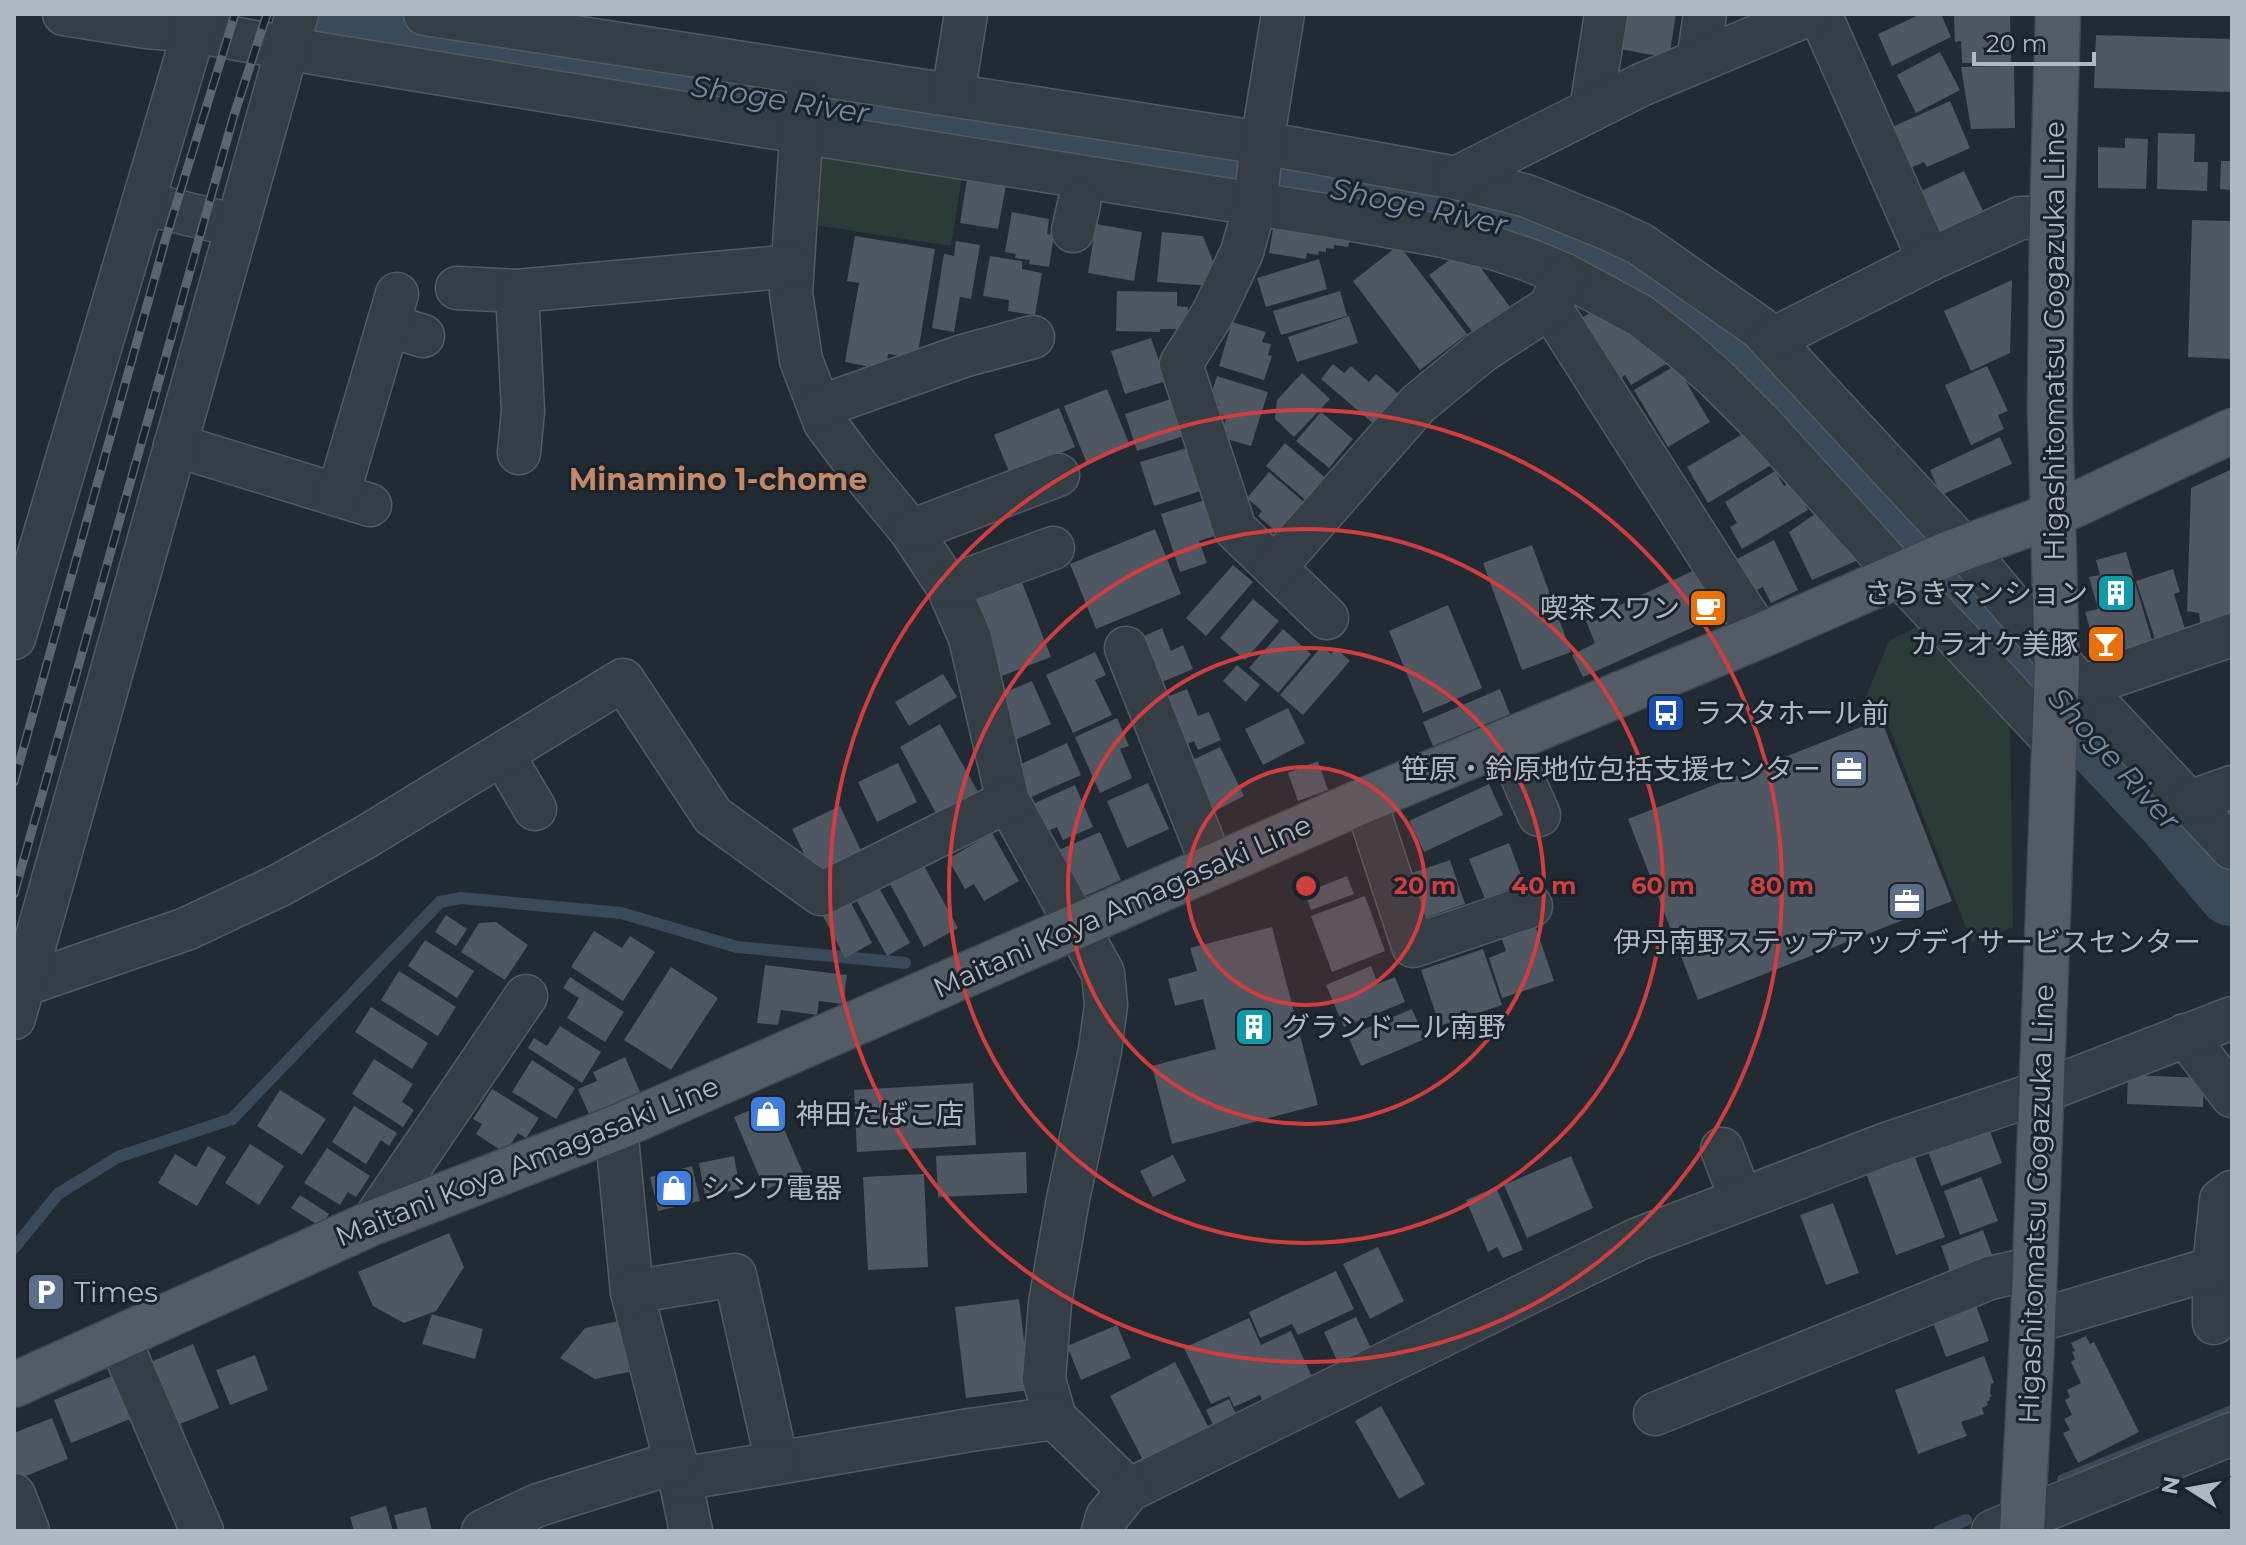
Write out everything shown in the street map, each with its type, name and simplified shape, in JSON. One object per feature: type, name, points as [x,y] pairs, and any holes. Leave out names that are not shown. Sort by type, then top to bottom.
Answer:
[{"type":"main road","name":"Higashitomatsu Gogazuka Line","points":[[2013,1527],[2033,1322],[2054,736],[2065,671],[2051,516],[2052,218],[2058,14]]},
{"type":"main road","name":"Maitani Koya Amagasaki Line","points":[[14,1385],[372,1223],[616,1128],[1365,800],[1760,636],[1957,550],[2051,516],[2232,431]]},
{"type":"street","points":[[64,14],[146,27],[197,22],[292,31],[804,102],[1256,186]]},
{"type":"street","points":[[425,14],[575,25],[804,102],[953,94],[1256,186],[1496,249],[1558,291],[1641,316],[1682,348],[1762,424],[1904,572],[2054,736]]},
{"type":"street","points":[[953,94],[966,14]]},
{"type":"street","points":[[1283,14],[1256,186],[1242,252],[1213,313],[1181,364],[1235,529],[1327,618]]},
{"type":"street","points":[[1591,110],[1606,14]]},
{"type":"street","points":[[1698,61],[1705,14]]},
{"type":"street","points":[[1456,178],[1641,85],[1810,14]]},
{"type":"street","points":[[1820,14],[1929,260]]},
{"type":"street","points":[[14,638],[197,22]]},
{"type":"street","points":[[17,990],[292,31]]},
{"type":"street","points":[[804,102],[791,293],[801,360],[825,423],[911,531],[948,587],[970,638],[1008,801],[1103,973],[1106,1005],[1100,1050],[1068,1199],[1050,1303],[1044,1379],[1055,1418],[1129,1490]]},
{"type":"street","points":[[1066,211],[1256,186],[1456,178],[1527,196],[1640,244],[1760,328],[2065,671],[2232,848]]},
{"type":"street","points":[[143,203],[237,226]]},
{"type":"street","points":[[1771,340],[2020,218],[2052,218]]},
{"type":"street","points":[[457,288],[517,291],[792,266]]},
{"type":"street","points":[[517,291],[523,411],[519,453]]},
{"type":"street","points":[[1275,567],[1418,404],[1558,291]]},
{"type":"street","points":[[1558,291],[1760,636]]},
{"type":"street","points":[[175,445],[354,500],[403,318]]},
{"type":"street","points":[[819,407],[963,356],[1033,337]]},
{"type":"street","points":[[911,531],[1058,475]]},
{"type":"street","points":[[948,587],[1053,548]]},
{"type":"street","points":[[2065,671],[2232,635]]},
{"type":"street","points":[[1126,648],[1213,867]]},
{"type":"street","points":[[17,990],[186,929],[280,885],[503,755],[623,680],[713,816],[821,894],[1008,801]]},
{"type":"street","points":[[1506,741],[1539,815]]},
{"type":"street","points":[[503,755],[535,809]]},
{"type":"street","points":[[2190,802],[2232,787]]},
{"type":"street","points":[[1365,800],[1413,946],[1531,906]]},
{"type":"street","points":[[372,1223],[526,996]]},
{"type":"street","points":[[1103,1531],[1107,1517],[1129,1490],[1638,1239],[1889,1143],[2041,1092],[2232,1018]]},
{"type":"street","points":[[2185,1035],[2232,1096]]},
{"type":"street","points":[[616,1128],[632,1292],[691,1531]]},
{"type":"street","points":[[1722,1149],[1741,1199]]},
{"type":"street","points":[[2214,1323],[2214,1268],[2221,1200],[2232,1192]]},
{"type":"street","points":[[1655,1414],[1990,1278],[2034,1268]]},
{"type":"street","points":[[2033,1322],[2214,1268]]},
{"type":"street","points":[[632,1292],[735,1275],[777,1463]]},
{"type":"street","points":[[119,1339],[202,1531]]},
{"type":"street","points":[[483,1531],[538,1505],[678,1471],[777,1463],[1055,1418]]},
{"type":"street","points":[[2013,1527],[2228,1442]]},
{"type":"street","points":[[14,1495],[28,1531]]},
{"type":"shaded area","points":[[811,136],[964,164],[951,246],[808,224]]},
{"type":"shaded area","points":[[1923,624],[2010,716],[2013,927],[1972,943],[1884,714],[1855,723],[1889,641]]},
{"type":"building","points":[[1620,14],[1676,14],[1669,58],[1614,48]]},
{"type":"building","points":[[1921,14],[1941,14],[1951,37],[1892,66],[1878,34]]},
{"type":"building","points":[[1954,14],[2010,14],[2011,62],[1962,63],[1961,41],[1955,42]]},
{"type":"building","points":[[2096,35],[2232,39],[2232,92],[2094,88]]},
{"type":"building","points":[[1940,52],[1960,90],[1916,113],[1897,75]]},
{"type":"building","points":[[2014,66],[2015,128],[1971,129],[1961,67]]},
{"type":"building","points":[[1950,101],[1970,148],[1927,167],[1924,162],[1908,169],[1890,128]]},
{"type":"building","points":[[2158,133],[2195,134],[2194,162],[2208,162],[2207,191],[2157,189]]},
{"type":"building","points":[[2125,138],[2148,139],[2146,189],[2098,188],[2098,147],[2125,148]]},
{"type":"building","points":[[2221,161],[2232,161],[2232,190],[2220,189]]},
{"type":"building","points":[[1964,171],[1984,213],[1940,233],[1921,191]]},
{"type":"building","points":[[968,173],[1007,180],[998,229],[960,223]]},
{"type":"building","points":[[1012,212],[1049,219],[1047,234],[1054,235],[1049,267],[1029,264],[1030,260],[1015,258],[1016,254],[1005,252]]},
{"type":"building","points":[[2192,220],[2232,221],[2232,359],[2188,357]]},
{"type":"building","points":[[1274,222],[1351,235],[1348,247],[1334,245],[1334,249],[1326,248],[1326,252],[1319,251],[1318,255],[1307,253],[1306,259],[1269,253]]},
{"type":"building","points":[[1096,224],[1142,232],[1134,281],[1088,273]]},
{"type":"building","points":[[1162,232],[1203,236],[1214,264],[1212,286],[1157,282]]},
{"type":"building","points":[[855,236],[935,249],[917,359],[888,354],[886,370],[845,362],[859,283],[847,281]]},
{"type":"building","points":[[956,241],[980,245],[971,299],[960,297],[954,332],[932,328],[944,254],[954,256]]},
{"type":"building","points":[[1399,245],[1467,334],[1420,370],[1353,281]]},
{"type":"building","points":[[1466,248],[1513,311],[1477,338],[1429,275]]},
{"type":"building","points":[[990,256],[1022,261],[1022,269],[1042,273],[1035,315],[1008,311],[1009,300],[983,296]]},
{"type":"building","points":[[1319,259],[1327,289],[1266,307],[1257,278]]},
{"type":"building","points":[[2012,280],[2010,353],[1971,371],[1944,311]]},
{"type":"building","points":[[1117,291],[1177,292],[1177,306],[1188,307],[1188,329],[1116,331]]},
{"type":"building","points":[[1340,291],[1347,316],[1281,335],[1273,311]]},
{"type":"building","points":[[1594,310],[1648,332],[1666,364],[1631,385],[1625,375],[1616,381],[1580,319]]},
{"type":"building","points":[[1349,316],[1358,343],[1297,362],[1288,337]]},
{"type":"building","points":[[1232,322],[1266,332],[1262,342],[1271,344],[1268,355],[1272,356],[1264,380],[1219,366]]},
{"type":"building","points":[[1151,338],[1166,381],[1125,394],[1111,351]]},
{"type":"building","points":[[1333,364],[1344,373],[1351,366],[1369,382],[1376,374],[1400,395],[1375,425],[1321,379]]},
{"type":"building","points":[[1676,365],[1710,422],[1668,447],[1634,390]]},
{"type":"building","points":[[1987,366],[2008,411],[1998,415],[2004,429],[1971,445],[1945,385]]},
{"type":"building","points":[[1302,373],[1330,399],[1294,437],[1275,419],[1277,400]]},
{"type":"building","points":[[1217,376],[1268,392],[1251,446],[1226,439],[1228,433],[1222,431],[1227,416],[1216,413],[1219,404],[1209,401]]},
{"type":"building","points":[[1107,389],[1130,446],[1087,464],[1064,406]]},
{"type":"building","points":[[1171,399],[1184,436],[1137,451],[1125,414]]},
{"type":"building","points":[[1059,408],[1075,447],[1010,474],[994,435]]},
{"type":"building","points":[[1321,412],[1353,439],[1329,468],[1296,441]]},
{"type":"building","points":[[1751,429],[1773,464],[1708,503],[1687,467]]},
{"type":"building","points":[[2000,437],[2012,464],[1941,495],[1930,470]]},
{"type":"building","points":[[1285,443],[1328,480],[1309,503],[1266,466]]},
{"type":"building","points":[[1187,448],[1201,491],[1154,506],[1140,462]]},
{"type":"building","points":[[2232,469],[2232,619],[2201,628],[2199,613],[2187,611],[2191,488]]},
{"type":"building","points":[[1775,471],[1784,486],[1792,482],[1808,510],[1742,549],[1730,527],[1737,523],[1725,502]]},
{"type":"building","points":[[1269,472],[1304,502],[1278,533],[1258,516],[1262,511],[1247,498]]},
{"type":"building","points":[[1208,499],[1216,523],[1211,525],[1214,536],[1199,541],[1207,563],[1180,572],[1161,514]]},
{"type":"building","points":[[1826,506],[1865,557],[1812,580],[1789,532]]},
{"type":"building","points":[[1155,529],[1181,594],[1096,629],[1070,564]]},
{"type":"building","points":[[1774,540],[1798,590],[1771,603],[1763,587],[1744,596],[1729,563]]},
{"type":"building","points":[[1532,545],[1571,652],[1522,670],[1483,563]]},
{"type":"building","name":"さらきマンション","points":[[2126,552],[2154,647],[2100,663],[2085,612],[2098,609],[2089,577],[2100,575],[2096,560]]},
{"type":"building","points":[[1233,565],[1253,582],[1206,636],[1186,618]]},
{"type":"building","points":[[1701,567],[1722,614],[1583,677],[1572,655],[1595,643],[1586,621]]},
{"type":"building","points":[[2173,569],[2180,592],[2174,594],[2187,635],[2157,645],[2136,581]]},
{"type":"building","points":[[1020,577],[1051,657],[1002,676],[971,596]]},
{"type":"building","points":[[1253,599],[1279,621],[1245,660],[1220,638]]},
{"type":"building","points":[[1448,605],[1482,688],[1423,713],[1389,631]]},
{"type":"building","points":[[1162,628],[1171,651],[1183,645],[1193,669],[1150,687],[1131,642]]},
{"type":"building","points":[[1283,629],[1311,654],[1278,693],[1249,668]]},
{"type":"building","points":[[1322,646],[1331,654],[1336,648],[1350,661],[1303,715],[1280,695]]},
{"type":"building","points":[[1095,652],[1106,675],[1095,680],[1112,715],[1073,733],[1046,675]]},
{"type":"building","points":[[1237,665],[1260,685],[1246,702],[1223,681]]},
{"type":"building","points":[[943,674],[957,697],[909,726],[895,702]]},
{"type":"building","points":[[1032,681],[1051,724],[1008,743],[989,699]]},
{"type":"building","points":[[1187,689],[1198,716],[1209,712],[1221,740],[1198,750],[1194,741],[1175,749],[1155,702]]},
{"type":"building","points":[[1500,689],[1510,714],[1433,746],[1423,722]]},
{"type":"building","points":[[1288,708],[1305,743],[1263,765],[1245,729]]},
{"type":"building","points":[[1117,718],[1129,746],[1120,749],[1132,778],[1100,793],[1075,737]]},
{"type":"building","points":[[1881,719],[1952,901],[1698,1000],[1628,819]]},
{"type":"building","points":[[940,724],[978,792],[937,815],[900,747]]},
{"type":"building","points":[[1067,743],[1081,775],[1022,801],[1008,770]]},
{"type":"building","points":[[1220,747],[1244,796],[1207,815],[1182,765]]},
{"type":"building","points":[[1318,761],[1328,790],[1298,801],[1288,773]]},
{"type":"building","points":[[898,763],[917,802],[877,822],[858,782]]},
{"type":"building","points":[[1148,783],[1169,829],[1127,848],[1107,801]]},
{"type":"building","points":[[1489,784],[1503,815],[1424,852],[1409,821]]},
{"type":"building","points":[[1075,785],[1093,827],[1063,840],[1057,827],[1039,835],[1026,807]]},
{"type":"building","points":[[840,806],[863,855],[816,878],[792,829]]},
{"type":"building","points":[[1100,832],[1121,880],[1074,901],[1054,852]]},
{"type":"building","points":[[992,833],[1019,881],[984,901],[974,884],[965,889],[948,859]]},
{"type":"building","points":[[1509,843],[1524,883],[1485,899],[1469,859]]},
{"type":"building","points":[[1450,860],[1465,904],[1422,919],[1406,875]]},
{"type":"building","points":[[924,866],[958,928],[924,947],[890,884]]},
{"type":"building","points":[[1347,876],[1354,894],[1311,910],[1305,893]]},
{"type":"building","points":[[878,886],[910,943],[887,956],[855,898]]},
{"type":"building","points":[[1365,896],[1385,951],[1332,972],[1311,916]]},
{"type":"building","points":[[850,901],[872,943],[845,958],[823,916]]},
{"type":"building","points":[[446,915],[467,929],[456,946],[435,932]]},
{"type":"building","points":[[496,922],[528,945],[505,980],[461,952],[479,923]]},
{"type":"building","points":[[1535,925],[1554,981],[1502,998],[1489,958],[1506,951],[1501,937]]},
{"type":"building","name":"グランドール南野","points":[[1272,927],[1318,1105],[1172,1144],[1152,1066],[1216,1049],[1203,999],[1175,1006],[1168,979],[1197,971],[1190,948]]},
{"type":"building","points":[[594,931],[622,948],[630,936],[655,952],[623,1001],[571,967]]},
{"type":"building","points":[[425,940],[474,971],[457,998],[408,966]]},
{"type":"building","points":[[1483,949],[1502,1005],[1440,1026],[1421,970]]},
{"type":"building","points":[[765,965],[847,975],[843,1004],[819,1001],[817,1015],[781,1010],[778,1025],[757,1023]]},
{"type":"building","points":[[1371,966],[1378,984],[1395,977],[1405,1002],[1344,1027],[1326,985]]},
{"type":"building","points":[[671,967],[718,998],[671,1070],[624,1040]]},
{"type":"building","points":[[399,971],[456,1007],[438,1036],[381,1000]]},
{"type":"building","points":[[570,977],[624,1012],[605,1042],[567,1018],[579,998],[563,988]]},
{"type":"building","points":[[371,1007],[428,1043],[412,1069],[355,1032]]},
{"type":"building","points":[[1412,1009],[1425,1039],[1361,1066],[1348,1036]]},
{"type":"building","points":[[560,1026],[601,1052],[582,1083],[528,1048],[534,1038],[547,1046]]},
{"type":"building","points":[[625,1057],[640,1092],[589,1114],[578,1089],[597,1081],[593,1072]]},
{"type":"building","points":[[374,1059],[413,1084],[402,1102],[414,1110],[403,1127],[352,1094]]},
{"type":"building","points":[[532,1060],[575,1088],[556,1119],[512,1092]]},
{"type":"building","points":[[2128,1075],[2204,1078],[2203,1107],[2127,1104]]},
{"type":"building","points":[[973,1083],[976,1145],[857,1152],[854,1090]]},
{"type":"building","points":[[492,1089],[539,1118],[526,1138],[518,1133],[505,1153],[476,1134],[482,1124],[473,1119]]},
{"type":"building","points":[[280,1090],[326,1119],[302,1155],[257,1126]]},
{"type":"building","points":[[772,1101],[803,1173],[765,1190],[734,1117]]},
{"type":"building","points":[[354,1106],[397,1133],[389,1146],[381,1140],[366,1164],[332,1142]]},
{"type":"building","points":[[1988,1126],[2002,1163],[1941,1186],[1927,1149]]},
{"type":"building","points":[[250,1144],[284,1166],[259,1205],[225,1183]]},
{"type":"building","points":[[208,1146],[226,1157],[197,1206],[158,1183],[175,1154],[196,1167]]},
{"type":"building","points":[[327,1148],[370,1176],[356,1197],[348,1192],[340,1205],[304,1183]]},
{"type":"building","points":[[1026,1152],[1027,1193],[938,1197],[936,1156]]},
{"type":"building","points":[[1173,1155],[1186,1181],[1153,1197],[1140,1171]]},
{"type":"building","points":[[1914,1155],[1945,1237],[1896,1255],[1866,1173]]},
{"type":"building","points":[[734,1156],[740,1189],[705,1196],[699,1163]]},
{"type":"building","points":[[1571,1156],[1593,1208],[1527,1238],[1504,1185]]},
{"type":"building","points":[[692,1166],[700,1201],[658,1211],[650,1177]]},
{"type":"building","points":[[924,1174],[928,1267],[868,1270],[863,1177]]},
{"type":"building","points":[[1981,1177],[1998,1221],[1960,1235],[1944,1191]]},
{"type":"building","points":[[1496,1187],[1523,1250],[1503,1258],[1497,1247],[1488,1252],[1466,1200]]},
{"type":"building","points":[[300,1195],[329,1214],[321,1227],[291,1208]]},
{"type":"building","points":[[1833,1203],[1859,1273],[1826,1285],[1800,1215]]},
{"type":"building","points":[[1983,1230],[1996,1266],[1954,1282],[1941,1246]]},
{"type":"building","points":[[449,1233],[464,1267],[436,1311],[404,1323],[373,1306],[358,1272]]},
{"type":"building","points":[[1378,1247],[1404,1301],[1370,1319],[1343,1264]]},
{"type":"building","points":[[1336,1271],[1354,1309],[1298,1335],[1292,1324],[1260,1338],[1249,1312]]},
{"type":"building","points":[[1019,1299],[1030,1390],[966,1398],[955,1307]]},
{"type":"building","points":[[1974,1300],[1989,1341],[1946,1357],[1931,1317]]},
{"type":"building","points":[[432,1314],[483,1329],[475,1359],[422,1344]]},
{"type":"building","points":[[1356,1317],[1372,1350],[1339,1365],[1324,1332]]},
{"type":"building","points":[[1249,1318],[1261,1345],[1291,1331],[1313,1379],[1263,1402],[1260,1395],[1234,1407],[1229,1396],[1211,1404],[1184,1348]]},
{"type":"building","points":[[619,1321],[629,1372],[595,1379],[560,1358],[585,1328]]},
{"type":"building","points":[[1117,1325],[1131,1358],[1081,1380],[1067,1346]]},
{"type":"building","points":[[2086,1336],[2090,1344],[2094,1342],[2139,1432],[2078,1463],[2063,1433],[2070,1430],[2064,1419],[2072,1415],[2065,1400],[2070,1397],[2067,1390],[2081,1383],[2071,1362],[2075,1359],[2072,1352],[2075,1351],[2071,1343]]},
{"type":"building","points":[[193,1344],[219,1408],[173,1427],[146,1364]]},
{"type":"building","points":[[255,1355],[268,1390],[230,1405],[216,1370]]},
{"type":"building","points":[[1984,1356],[1994,1383],[1991,1384],[1992,1396],[1988,1405],[1982,1408],[1984,1414],[1961,1422],[1967,1436],[1918,1454],[1895,1390]]},
{"type":"building","points":[[1175,1362],[1212,1434],[1147,1468],[1110,1396]]},
{"type":"building","points":[[117,1374],[135,1417],[71,1443],[54,1400]]},
{"type":"building","points":[[1229,1399],[1240,1423],[1217,1433],[1206,1410]]},
{"type":"building","points":[[1381,1406],[1425,1484],[1399,1499],[1355,1421]]},
{"type":"building","points":[[52,1418],[68,1459],[16,1480],[14,1433]]},
{"type":"building","points":[[386,1506],[393,1531],[354,1531],[350,1517]]},
{"type":"building","points":[[426,1507],[432,1531],[398,1531],[394,1515]]},
{"type":"waterway","name":"Shoge River","points":[[345,34],[760,93],[1154,156],[1464,212],[1579,243],[1677,298],[1814,427],[1999,635],[2172,818],[2232,890]]},
{"type":"waterway","points":[[14,1248],[58,1194],[118,1157],[232,1119],[440,902],[461,898],[621,913],[737,947],[905,963]]},
{"type":"waterway","points":[[2063,1480],[2232,1411]]},
{"type":"waterway","points":[[1939,1531],[1966,1520]]},
{"type":"railway","points":[[14,782],[165,241],[235,14]]},
{"type":"railway","points":[[14,894],[234,115],[267,14]]},
{"type":"place","name":"さらきマンション","points":[[2116,593]]},
{"type":"place","name":"喫茶スワン","points":[[1708,608]]},
{"type":"place","name":"カラオケ美豚","points":[[2106,644]]},
{"type":"place","name":"ラスタホール前","points":[[1666,713]]},
{"type":"place","name":"笹原・鈴原地位包括支援センター","points":[[1849,769]]},
{"type":"place","name":"伊丹南野ステップアップデイサービスセンター","points":[[1907,901]]},
{"type":"place","name":"グランドール南野","points":[[1254,1027]]},
{"type":"place","name":"神田たばこ店","points":[[768,1114]]},
{"type":"place","name":"シンワ電器","points":[[674,1188]]},
{"type":"place","name":"Times","points":[[46,1292]]},
{"type":"district","name":"Minamino 1-chome","points":[[718,480]]}]
